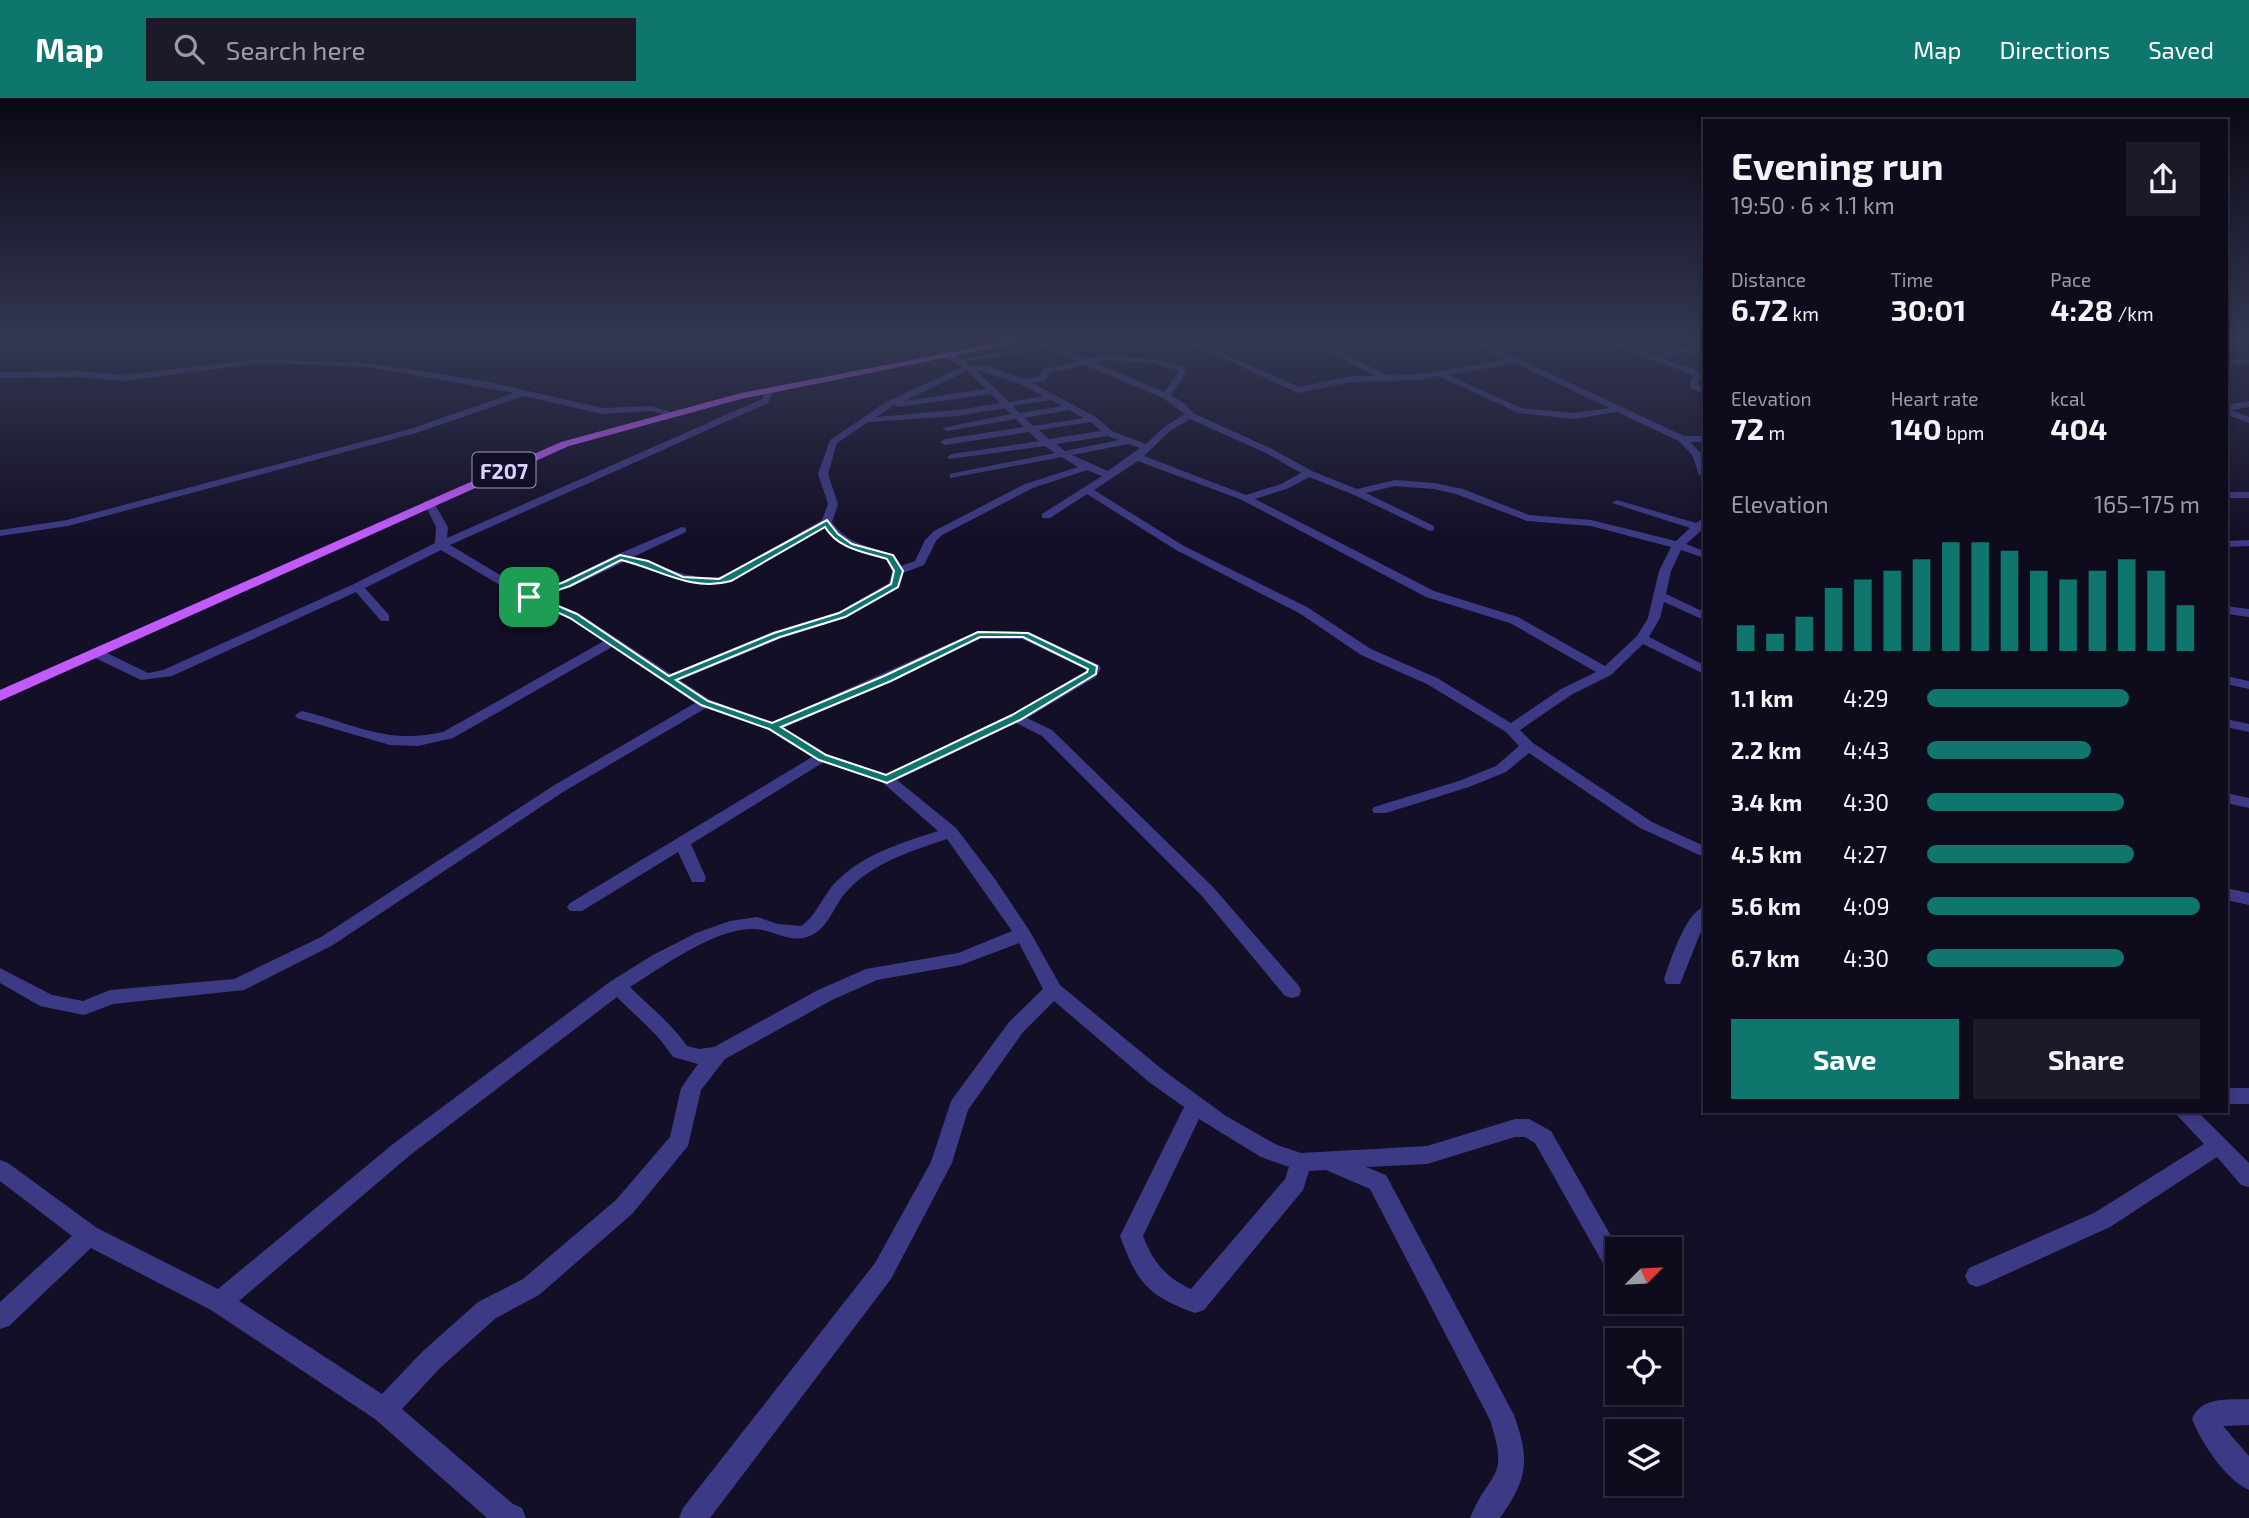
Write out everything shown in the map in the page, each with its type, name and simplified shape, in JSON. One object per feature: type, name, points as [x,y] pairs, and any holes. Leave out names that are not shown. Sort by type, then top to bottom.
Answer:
[{"type":"main road","name":"F207","points":[[0,696],[565,444],[706,404]]},
{"type":"street","points":[[0,533],[68,523],[413,431],[492,404]]},
{"type":"street","points":[[574,404],[615,412],[653,407],[668,413]]},
{"type":"street","points":[[96,653],[146,677],[155,677],[358,587],[441,545],[758,404]]},
{"type":"street","points":[[620,557],[645,563],[680,579],[711,583],[728,579],[827,523],[833,503],[823,474],[834,442],[889,404]]},
{"type":"street","points":[[869,420],[958,413],[1012,404]]},
{"type":"street","points":[[1067,404],[1093,419],[1109,433],[1148,447]]},
{"type":"street","points":[[1179,404],[1190,415],[1269,451],[1308,473],[1356,492],[1430,528]]},
{"type":"street","points":[[1506,404],[1519,410],[1573,416],[1618,409]]},
{"type":"street","points":[[1608,404],[1682,439],[1697,454],[1703,472]]},
{"type":"street","points":[[2228,409],[2248,404]]},
{"type":"street","points":[[1008,405],[1045,443],[1084,468],[1107,474]]},
{"type":"street","points":[[947,428],[1072,407]]},
{"type":"street","points":[[2228,411],[2247,419]]},
{"type":"street","points":[[1046,516],[1137,457],[1167,429],[1190,415]]},
{"type":"street","points":[[945,442],[1093,419]]},
{"type":"street","points":[[2228,422],[2247,419]]},
{"type":"street","points":[[952,457],[1109,433]]},
{"type":"street","points":[[1682,439],[1703,439]]},
{"type":"street","points":[[954,476],[1130,441]]},
{"type":"street","points":[[1137,457],[1246,498],[1430,594],[1514,620],[1606,672]]},
{"type":"street","points":[[898,571],[920,563],[931,540],[954,524],[1029,486],[1084,468]]},
{"type":"street","points":[[1246,498],[1284,486],[1308,473]]},
{"type":"street","points":[[1356,492],[1395,483],[1434,486],[1458,491],[1527,518],[1591,523],[1678,545],[1703,555]]},
{"type":"street","points":[[1087,491],[1180,548],[1303,610],[1366,652],[1432,681],[1511,729],[1528,746],[1646,825],[1703,852]]},
{"type":"street","points":[[2228,495],[2249,495]]},
{"type":"street","points":[[429,503],[442,527],[441,545]]},
{"type":"street","points":[[1617,503],[1702,524]]},
{"type":"street","points":[[668,680],[777,635],[842,615],[895,585],[898,571],[890,557],[849,545],[834,536],[827,523]]},
{"type":"street","points":[[1511,729],[1566,692],[1606,672],[1642,638],[1654,618],[1665,570],[1678,545],[1702,524]]},
{"type":"street","points":[[529,597],[567,584],[682,530]]},
{"type":"street","points":[[2237,543],[2249,551]]},
{"type":"street","points":[[441,545],[529,597],[574,616],[705,703],[773,727],[822,757],[887,779],[950,832],[1023,934],[1053,990],[1219,1122],[1269,1151],[1301,1162],[1427,1155],[1515,1128],[1529,1128],[1543,1137],[1605,1246]]},
{"type":"street","points":[[358,587],[385,618]]},
{"type":"street","points":[[1661,596],[1703,616]]},
{"type":"street","points":[[2228,610],[2249,613]]},
{"type":"street","points":[[773,727],[978,635],[1024,635],[1094,668],[1091,674],[1016,718],[887,779]]},
{"type":"street","points":[[1642,638],[1703,669]]},
{"type":"street","points":[[302,715],[390,741],[418,742],[448,735],[612,642]]},
{"type":"street","points":[[2228,680],[2249,685]]},
{"type":"street","points":[[0,975],[47,1001],[84,1008],[110,996],[237,985],[327,941],[558,789],[705,703]]},
{"type":"street","points":[[1016,718],[1046,733],[1198,882],[1292,991]]},
{"type":"street","points":[[2228,723],[2249,728]]},
{"type":"street","points":[[1380,810],[1464,784],[1501,769],[1528,746]]},
{"type":"street","points":[[576,907],[822,757]]},
{"type":"street","points":[[2228,798],[2249,803]]},
{"type":"street","points":[[220,1302],[401,1150],[618,986],[702,937],[730,927],[757,923],[777,930],[804,932],[826,914],[833,895],[871,862],[950,832]]},
{"type":"street","points":[[682,843],[698,878]]},
{"type":"street","points":[[2228,894],[2249,899]]},
{"type":"street","points":[[1673,979],[1698,918],[1703,914]]},
{"type":"street","points":[[618,986],[645,1014],[665,1029],[680,1052],[699,1057],[718,1054],[825,995],[873,974],[961,959],[1023,934]]},
{"type":"street","points":[[693,1518],[883,1271],[941,1163],[958,1107],[1016,1027],[1053,990]]},
{"type":"street","points":[[384,1410],[431,1360],[487,1310],[531,1287],[624,1207],[680,1140],[691,1088],[718,1054]]},
{"type":"street","points":[[2228,1096],[2249,1096]]},
{"type":"street","points":[[1195,1105],[1131,1236],[1145,1272],[1168,1292],[1195,1302],[1295,1183],[1301,1162]]},
{"type":"street","points":[[2185,1113],[2249,1178]]},
{"type":"street","points":[[1977,1276],[2102,1220],[2219,1145]]},
{"type":"street","points":[[1378,1182],[1400,1157]]},
{"type":"street","points":[[1327,1161],[1378,1182],[1501,1415],[1513,1450],[1510,1481],[1484,1518]]},
{"type":"street","points":[[0,1169],[89,1235],[220,1302],[384,1410],[503,1514],[512,1518]]},
{"type":"street","points":[[0,1318],[89,1235]]},
{"type":"street","points":[[2249,1412],[2211,1414],[2205,1419],[2211,1432],[2249,1476]]},
{"type":"route","points":[[529,597],[567,584],[620,557],[645,563],[680,579],[711,583],[728,579],[827,523],[834,536],[849,545],[890,557],[898,571],[895,585],[842,615],[777,635],[668,680],[705,703],[773,727],[978,635],[1024,635],[1094,668],[1091,674],[1016,718],[887,779],[822,757],[773,727],[705,703],[668,680],[574,616],[529,597]]}]
